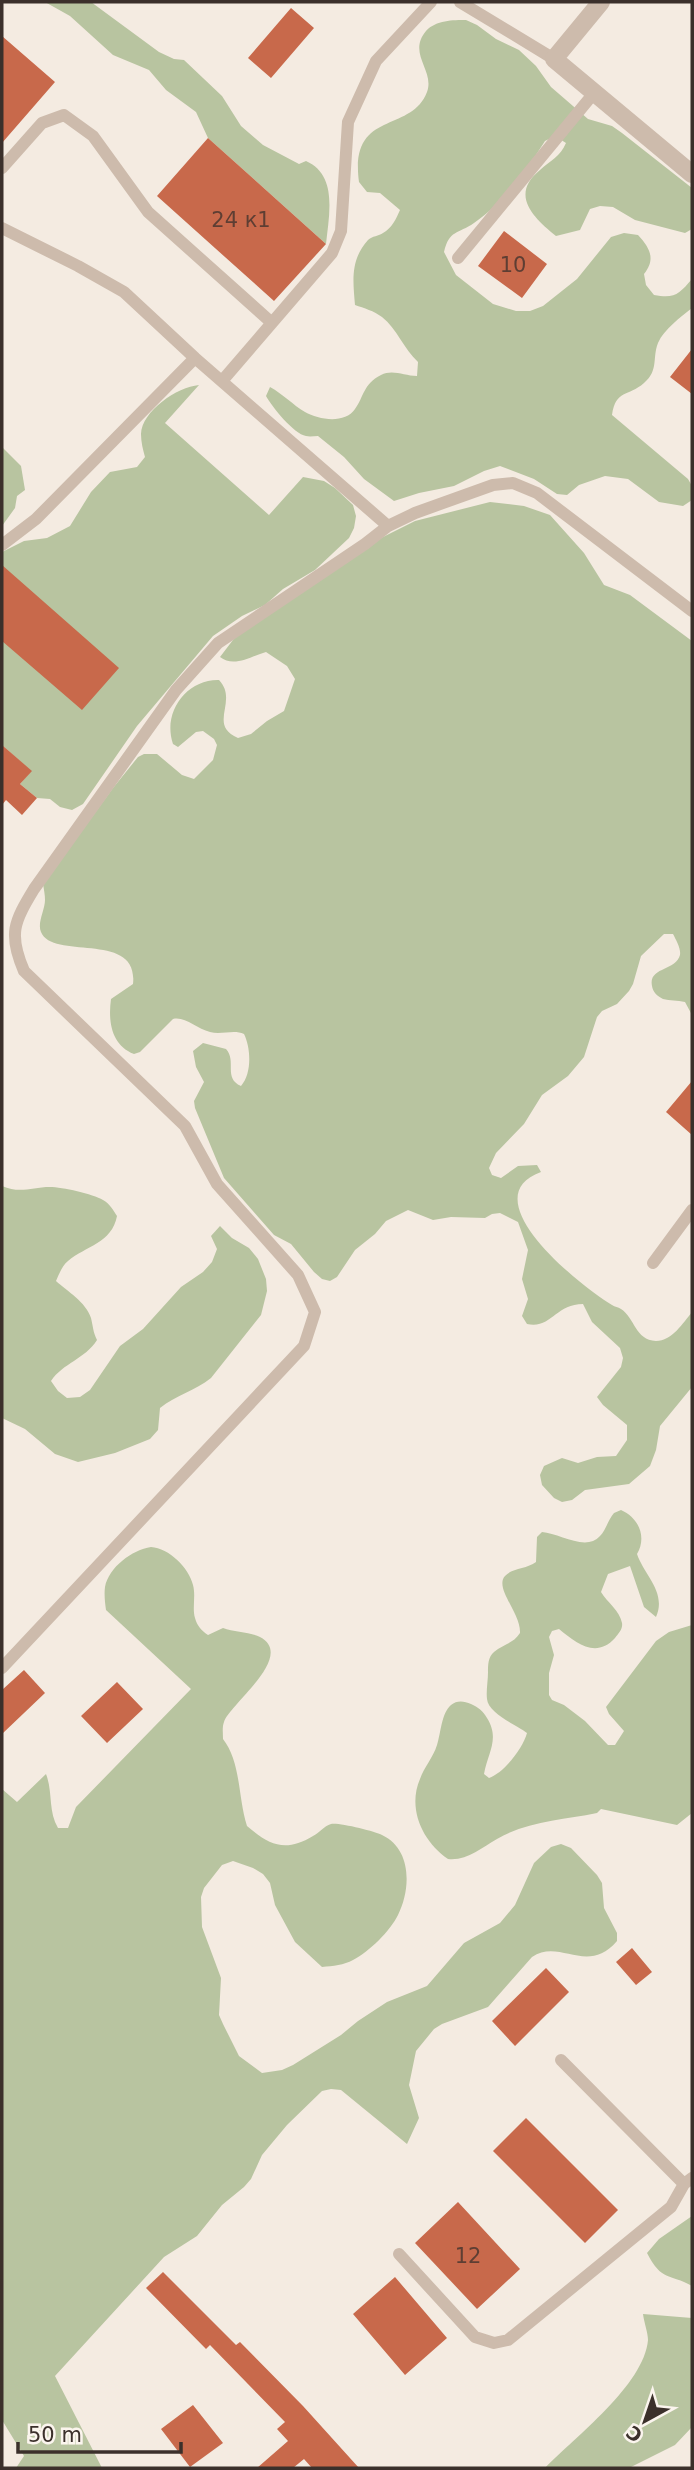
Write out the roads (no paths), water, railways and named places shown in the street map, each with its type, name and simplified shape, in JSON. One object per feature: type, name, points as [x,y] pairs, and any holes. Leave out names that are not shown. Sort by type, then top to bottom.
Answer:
[{"type":"street","points":[[601,2],[554,59],[692,174]]},
{"type":"lane","points":[[222,381],[332,253],[341,231],[348,122],[376,61],[431,2]]},
{"type":"lane","points":[[460,2],[554,59]]},
{"type":"lane","points":[[458,258],[594,93]]},
{"type":"lane","points":[[2,168],[42,123],[64,114],[93,136],[148,212],[272,323]]},
{"type":"lane","points":[[2,228],[124,292],[195,358],[388,526]]},
{"type":"lane","points":[[2,545],[36,519],[195,358]]},
{"type":"lane","points":[[2,1668],[304,1346],[315,1312],[298,1275],[217,1184],[185,1126],[24,971],[15,950],[18,915],[34,889],[176,691],[218,643],[388,526],[415,513],[493,485],[513,483],[537,493],[692,611]]},
{"type":"lane","points":[[653,1263],[692,1210]]},
{"type":"lane","points":[[399,2254],[475,2337],[494,2343],[508,2340],[671,2207],[688,2181],[561,2060]]}]
